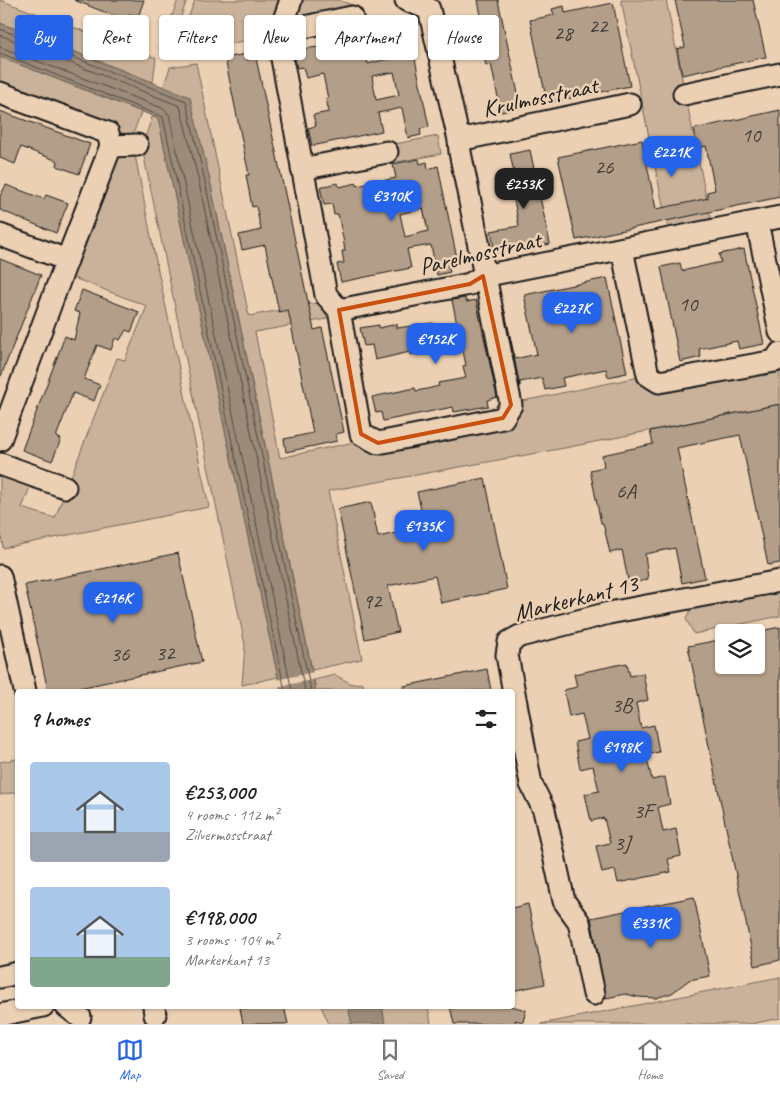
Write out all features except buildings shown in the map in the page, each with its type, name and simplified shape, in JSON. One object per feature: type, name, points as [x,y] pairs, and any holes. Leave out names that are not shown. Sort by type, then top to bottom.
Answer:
[{"type":"street","points":[[286,15],[291,0]]},
{"type":"street","points":[[282,60],[326,295],[339,310],[362,434],[378,443],[503,418],[511,406],[483,276],[459,140],[429,9],[406,0]]},
{"type":"street","points":[[684,94],[780,74]]},
{"type":"street","points":[[0,92],[108,133],[110,146],[0,440]]},
{"type":"street","name":"Krulmosstraat","points":[[459,140],[630,104]]},
{"type":"street","points":[[110,146],[137,145]]},
{"type":"street","points":[[302,169],[387,152]]},
{"type":"street","name":"Parelmosstraat","points":[[339,310],[470,284],[483,276],[780,217]]},
{"type":"street","points":[[757,222],[780,332]]},
{"type":"street","points":[[0,235],[64,270]]},
{"type":"street","points":[[622,249],[648,375],[659,382],[778,357]]},
{"type":"street","points":[[0,464],[65,487]]},
{"type":"street","points":[[0,576],[25,689]]},
{"type":"street","name":"Markerkant 13","points":[[513,689],[507,654],[509,642],[520,636],[609,613],[780,581]]},
{"type":"street","name":"Markerkant 13","points":[[515,697],[531,784],[544,810],[564,901],[578,922],[594,994]]},
{"type":"street","points":[[0,977],[15,974]]},
{"type":"street","points":[[0,1015],[29,1009]]},
{"type":"highlighted area","points":[[483,276],[511,405],[503,418],[378,443],[361,434],[339,310],[470,284]]},
{"type":"shaded area","points":[[0,0],[40,15],[15,15],[15,29],[0,23]]},
{"type":"shaded area","points":[[178,0],[187,0],[181,15],[172,15]]},
{"type":"shaded area","points":[[195,0],[286,0],[280,15],[244,15],[244,41],[234,43],[234,15],[189,15]]},
{"type":"shaded area","points":[[301,0],[338,0],[358,7],[327,15],[316,15],[316,18],[306,20],[306,15],[295,15]]},
{"type":"shaded area","points":[[621,0],[666,0],[711,221],[668,230]]},
{"type":"shaded area","points":[[73,27],[83,31],[83,55],[73,51]]},
{"type":"shaded area","points":[[149,55],[156,58],[153,82],[96,60],[149,60]]},
{"type":"shaded area","points":[[0,57],[141,112],[132,137],[0,84]]},
{"type":"shaded area","points":[[196,63],[249,316],[322,302],[327,319],[255,332],[280,458],[359,441],[375,449],[518,402],[639,377],[780,364],[780,404],[570,447],[328,491],[362,659],[312,670],[209,176],[164,86],[170,67]]},
{"type":"shaded area","points":[[152,117],[158,118],[278,677],[242,685],[245,645],[142,147]]},
{"type":"shaded area","points":[[438,136],[441,154],[391,163],[389,145]]},
{"type":"shaded area","points":[[117,150],[134,150],[209,507],[3,548],[0,527],[0,465],[36,471],[22,508],[55,518],[117,358],[125,360],[147,306],[71,277]]},
{"type":"shaded area","points":[[780,588],[780,616],[742,624],[715,624],[715,630],[694,634],[686,619],[692,607]]},
{"type":"shaded area","points":[[335,675],[352,684],[363,683],[364,689],[316,689],[314,680]]},
{"type":"shaded area","points":[[15,759],[15,792],[0,795],[0,762]]},
{"type":"shaded area","points":[[780,977],[780,1018],[751,1024],[541,1024]]},
{"type":"shaded area","points":[[322,1009],[349,1009],[352,1024],[329,1024]]},
{"type":"shaded area","points":[[382,1009],[428,1009],[431,1024],[385,1024]]},
{"type":"water","points":[[0,23],[15,29],[15,60],[73,60],[73,51],[83,55],[83,60],[95,60],[190,97],[209,176],[316,689],[281,689],[158,118],[0,57]]},
{"type":"water","points":[[349,1009],[382,1009],[385,1024],[352,1024]]},
{"type":"pier","points":[[314,672],[316,679],[277,687],[276,680]]}]
